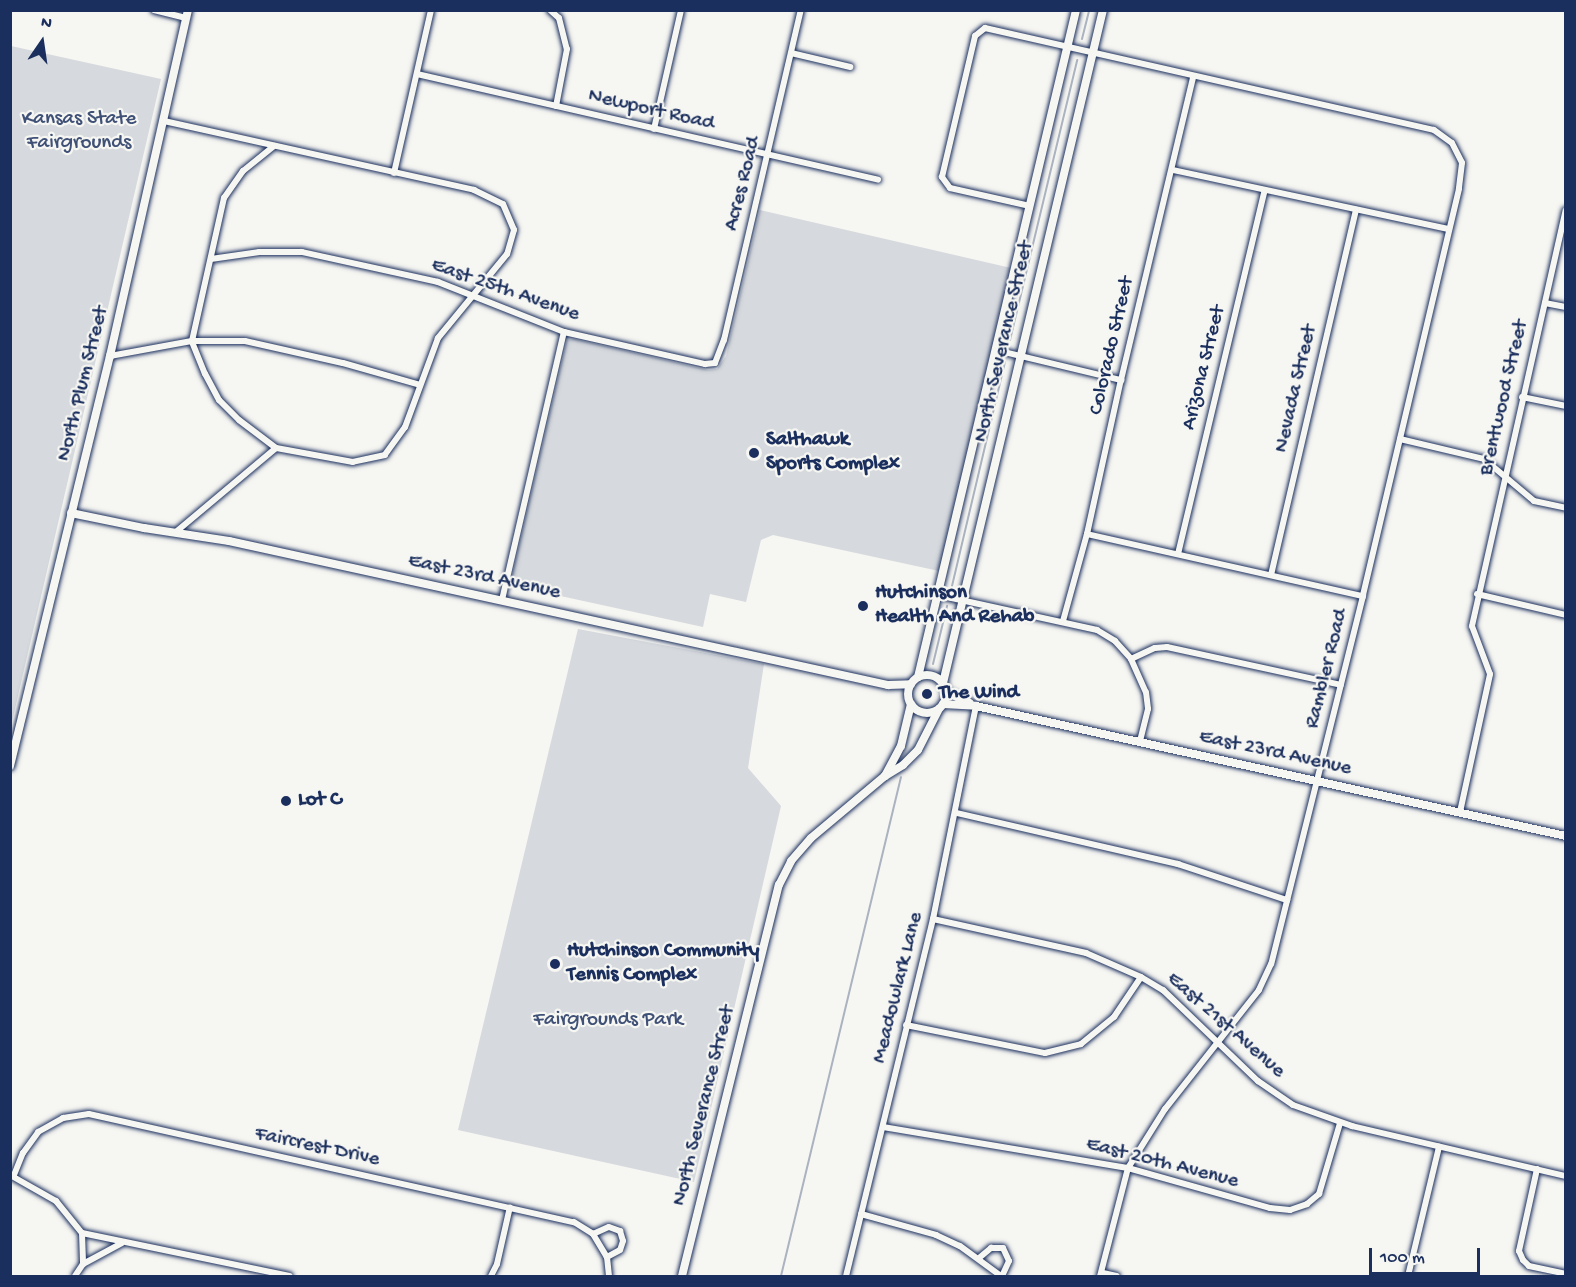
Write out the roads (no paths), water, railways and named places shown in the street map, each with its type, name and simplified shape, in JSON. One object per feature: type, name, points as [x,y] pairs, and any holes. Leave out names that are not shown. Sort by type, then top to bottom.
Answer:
[{"type":"street","points":[[153,10],[187,14]]},
{"type":"street","points":[[394,173],[431,10]]},
{"type":"street","points":[[550,10],[559,18],[567,49],[556,106]]},
{"type":"street","points":[[654,129],[681,10]]},
{"type":"street","name":"Acres Road","points":[[716,363],[724,340],[769,155],[801,10]]},
{"type":"street","name":"North Severance Street","points":[[918,677],[1076,10]]},
{"type":"street","name":"North Severance Street","points":[[945,687],[962,600],[1103,10]]},
{"type":"street","name":"North Plum Street","points":[[10,766],[110,356],[187,14]]},
{"type":"street","name":"Rambler Road","points":[[1030,206],[950,188],[942,177],[975,36],[985,28],[1193,77],[1414,124],[1434,130],[1452,143],[1462,163],[1459,189],[1363,596],[1266,976],[1259,990],[1165,1108],[1128,1168],[1101,1275]]},
{"type":"street","points":[[791,53],[850,67]]},
{"type":"street","name":"Newport Road","points":[[417,74],[878,180]]},
{"type":"street","name":"Colorado Street","points":[[1063,621],[1087,534],[1193,77]]},
{"type":"street","points":[[164,121],[474,190],[503,204],[514,230],[507,254],[438,338],[405,427],[386,454],[353,462],[276,448],[239,420],[219,400],[205,374],[192,341],[224,198],[243,171],[274,146]]},
{"type":"street","points":[[1173,170],[1448,229]]},
{"type":"street","name":"Arizona Street","points":[[1178,554],[1265,190]]},
{"type":"street","name":"Nevada Street","points":[[1271,575],[1356,210]]},
{"type":"street","name":"Brentwood Street","points":[[1460,812],[1490,674],[1472,626],[1504,475],[1566,210]]},
{"type":"street","name":"East 25th Avenue","points":[[211,259],[259,252],[302,252],[438,282],[564,332],[705,364],[716,363]]},
{"type":"street","points":[[1545,303],[1566,307]]},
{"type":"street","points":[[502,600],[564,332]]},
{"type":"street","points":[[110,356],[192,341],[245,340],[343,363],[420,385]]},
{"type":"street","points":[[996,350],[1121,380]]},
{"type":"street","points":[[1522,396],[1566,406]]},
{"type":"street","points":[[1400,439],[1484,459],[1534,501],[1566,508]]},
{"type":"street","points":[[177,531],[276,448]]},
{"type":"street","name":"East 23rd Avenue","points":[[71,513],[144,528],[177,531],[888,685],[911,684]]},
{"type":"street","points":[[1087,534],[1363,596]]},
{"type":"street","points":[[1478,594],[1566,615]]},
{"type":"street","points":[[938,595],[1063,621],[1107,636],[1131,659],[1146,692],[1148,709],[1140,742]]},
{"type":"street","points":[[1131,659],[1155,648],[1167,647],[1341,685]]},
{"type":"street","points":[[929,675],[945,687],[941,707],[924,712],[910,702],[911,684],[918,677],[929,675]]},
{"type":"street","name":"East 23rd Avenue","points":[[888,685],[910,702]]},
{"type":"street","name":"East 23rd Avenue","points":[[945,687],[976,706]]},
{"type":"street","name":"North Severance Street","points":[[885,776],[901,746],[910,702]]},
{"type":"street","name":"East 23rd Avenue","points":[[941,707],[976,706],[1566,836]]},
{"type":"street","name":"Meadowlark Lane","points":[[846,1276],[933,919],[957,813],[976,706]]},
{"type":"street","name":"North Severance Street","points":[[682,1276],[778,885],[791,861],[811,838],[885,776],[903,765],[918,750],[941,707]]},
{"type":"street","points":[[957,813],[1187,867],[1287,900]]},
{"type":"street","name":"East 21st Avenue","points":[[933,919],[1086,954],[1141,977],[1163,990],[1258,1081],[1293,1105],[1340,1123],[1566,1176]]},
{"type":"street","points":[[906,1025],[1045,1053],[1081,1044],[1114,1017],[1141,977]]},
{"type":"street","name":"Faircrest Drive","points":[[12,1175],[29,1143],[46,1126],[63,1118],[89,1114],[574,1222],[593,1234],[608,1257]]},
{"type":"street","name":"East 20th Avenue","points":[[884,1127],[1128,1168],[1270,1208],[1290,1210],[1307,1204],[1319,1194],[1340,1123]]},
{"type":"street","points":[[1408,1276],[1439,1147]]},
{"type":"street","points":[[1538,1169],[1519,1251],[1529,1266],[1566,1274]]},
{"type":"street","points":[[12,1175],[56,1201],[82,1233],[83,1264]]},
{"type":"street","points":[[491,1276],[497,1264],[510,1207]]},
{"type":"street","points":[[861,1214],[936,1235],[979,1258],[1002,1276],[1009,1261],[1003,1248],[991,1248],[979,1258]]},
{"type":"street","points":[[593,1234],[609,1227],[620,1231],[623,1241],[620,1250],[608,1257],[609,1276]]},
{"type":"street","points":[[82,1233],[290,1276]]},
{"type":"street","points":[[75,1276],[83,1264],[123,1242]]},
{"type":"street","points":[[1101,1275],[1117,1276]]},
{"type":"waterway","points":[[1082,39],[1089,10]]},
{"type":"waterway","points":[[1010,340],[1077,60]]},
{"type":"waterway","points":[[952,586],[1005,362]]},
{"type":"waterway","points":[[933,664],[947,606]]},
{"type":"waterway","points":[[781,1276],[901,777]]},
{"type":"place","name":"Salthawk Sports Complex","points":[[754,453]]},
{"type":"place","name":"Hutchinson Health And Rehab","points":[[863,606]]},
{"type":"place","name":"The Wind","points":[[927,694]]},
{"type":"place","name":"Lot C","points":[[286,801]]},
{"type":"place","name":"Hutchinson Community Tennis Complex","points":[[555,964]]},
{"type":"park label","name":"Kansas State Fairgrounds","points":[[79,132]]},
{"type":"park label","name":"Fairgrounds Park","points":[[608,1021]]}]
